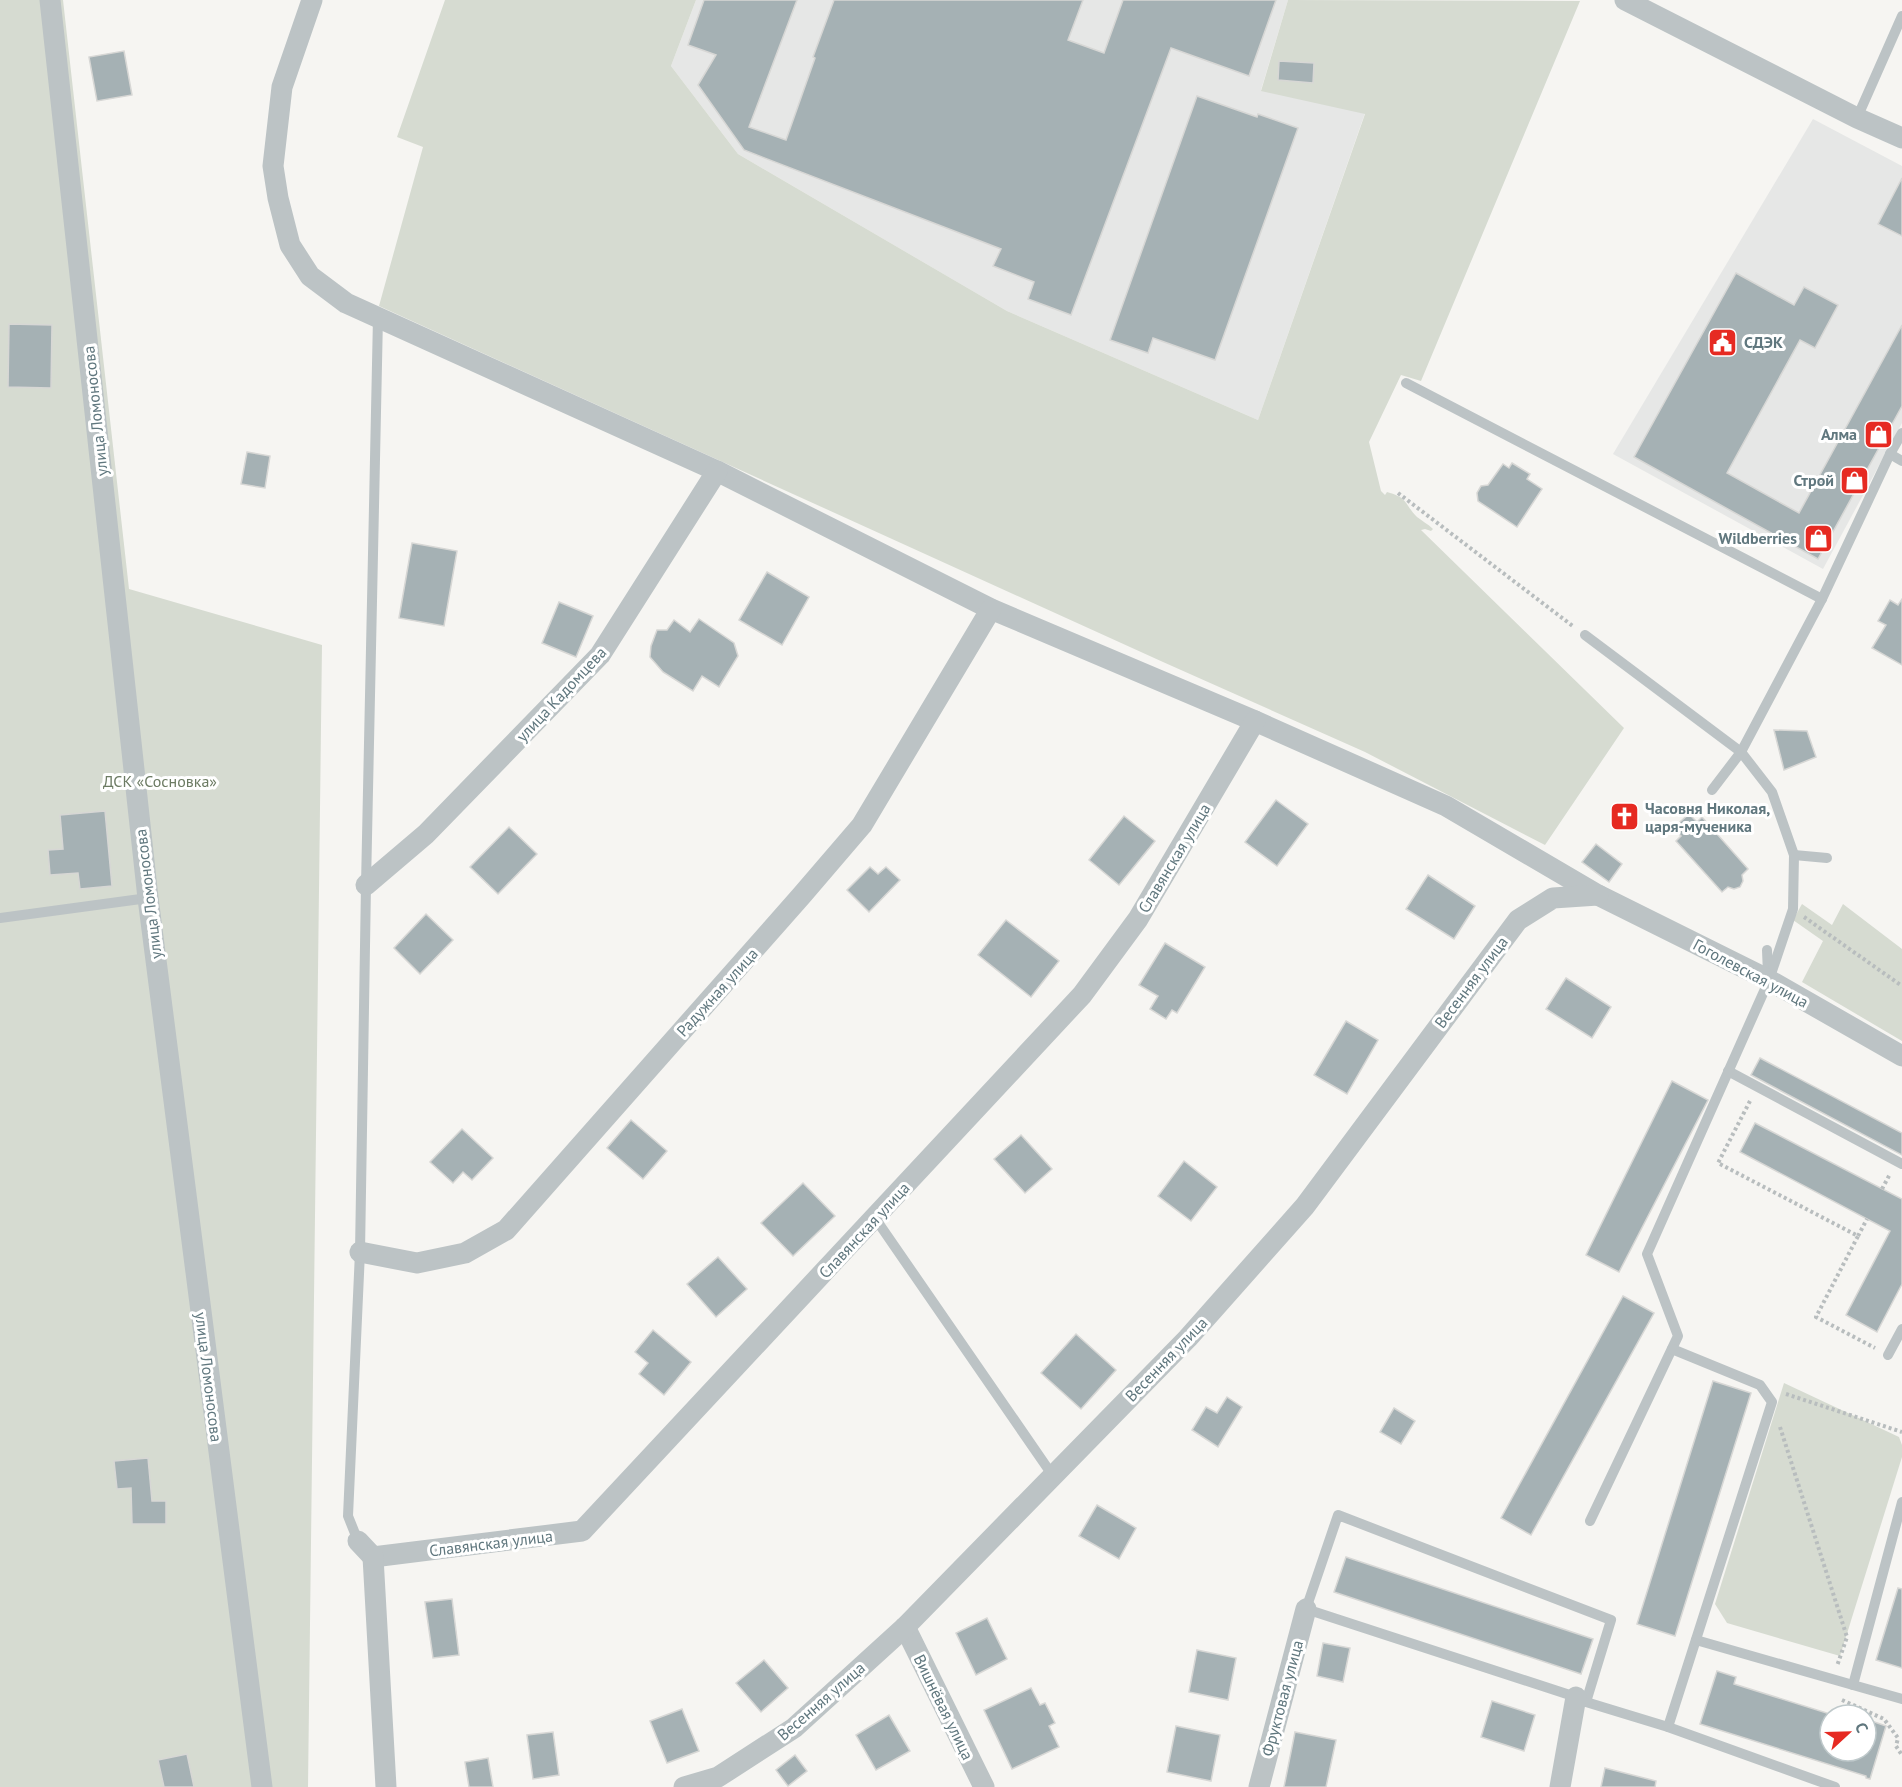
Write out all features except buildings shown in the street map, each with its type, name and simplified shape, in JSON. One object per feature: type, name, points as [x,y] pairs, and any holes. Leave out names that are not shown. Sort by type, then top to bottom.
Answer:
[{"type":"street","name":"улица Ломоносова","points":[[50,0],[148,898],[262,1787]]},
{"type":"street","name":"Гоголевская улица","points":[[312,0],[282,87],[273,166],[278,198],[290,245],[310,276],[346,303],[717,471],[991,609],[1255,720],[1446,806],[1564,867],[1598,896],[1769,980],[1902,1056]]},
{"type":"street","points":[[1625,0],[1857,118],[1902,138]]},
{"type":"street","name":"улица Кадомцева","points":[[366,885],[426,834],[600,656],[717,471]]},
{"type":"street","name":"Радужная улица","points":[[360,1252],[417,1263],[465,1253],[506,1230],[802,896],[862,825],[991,609]]},
{"type":"street","name":"Славянская улица","points":[[373,1557],[582,1531],[1082,995],[1138,919],[1255,720]]},
{"type":"street","name":"Весенняя улица","points":[[684,1787],[718,1777],[794,1728],[904,1627],[1188,1338],[1305,1206],[1518,920],[1553,898],[1598,896]]},
{"type":"street","points":[[358,1541],[373,1557],[386,1787]]},
{"type":"street","name":"Фруктовая улица","points":[[1259,1787],[1306,1609]]},
{"type":"street","name":"Вишнёвая улица","points":[[904,1627],[984,1787]]},
{"type":"street","points":[[1560,1787],[1581,1700]]},
{"type":"lane","points":[[1857,118],[1902,15]]},
{"type":"lane","points":[[358,1541],[348,1516],[360,1252],[378,316]]},
{"type":"lane","points":[[1406,382],[1822,599]]},
{"type":"lane","points":[[1712,790],[1741,753],[1822,599],[1890,453],[1902,433]]},
{"type":"lane","points":[[1890,453],[1902,461]]},
{"type":"lane","points":[[1585,635],[1741,753],[1772,792],[1794,855],[1793,909],[1769,980],[1647,1254],[1678,1336],[1590,1521]]},
{"type":"lane","points":[[1794,855],[1827,858]]},
{"type":"lane","points":[[0,918],[148,898]]},
{"type":"lane","points":[[1767,950],[1769,980]]},
{"type":"lane","points":[[1728,1071],[1902,1164]]},
{"type":"lane","points":[[874,1218],[1053,1476]]},
{"type":"lane","points":[[1888,1355],[1902,1329]]},
{"type":"lane","points":[[1668,1727],[1772,1402],[1760,1385],[1672,1349]]},
{"type":"lane","points":[[1853,1684],[1902,1502]]},
{"type":"lane","points":[[1581,1700],[1611,1620],[1338,1515],[1306,1609],[1581,1700],[1668,1727],[1835,1787]]},
{"type":"lane","points":[[1696,1640],[1902,1699]]},
{"type":"path","points":[[1398,493],[1585,635]]},
{"type":"path","points":[[1793,909],[1902,986]]},
{"type":"path","points":[[1750,1101],[1718,1163],[1858,1236]]},
{"type":"path","points":[[1882,1189],[1890,1174]]},
{"type":"path","points":[[1867,1219],[1816,1317],[1888,1355]]},
{"type":"path","points":[[1760,1385],[1902,1432]]},
{"type":"path","points":[[1772,1402],[1847,1636],[1834,1680],[1839,1699],[1884,1719],[1899,1738],[1896,1746],[1902,1755]]},
{"type":"shaded area","points":[[696,0],[1288,0],[1261,90],[1365,113],[1258,420],[1007,311],[738,154],[671,66]]},
{"type":"shaded area","points":[[1813,119],[1902,166],[1902,423],[1823,569],[1613,454]]},
{"type":"green space","name":"ДСК «Сосновка»","points":[[0,0],[63,0],[129,589],[322,645],[308,1787],[0,1787]]},
{"type":"green space","points":[[445,0],[696,0],[671,66],[738,154],[1007,311],[1258,420],[1365,114],[1261,91],[1288,0],[1580,1],[1421,381],[1401,375],[1369,442],[1381,491],[1385,495],[1387,492],[1403,499],[1417,517],[1433,529],[1431,531],[1421,530],[1624,728],[1545,845],[1365,752],[379,306],[423,147],[397,137]]},
{"type":"green space","points":[[1802,904],[1832,925],[1843,904],[1902,949],[1902,1041],[1802,982],[1823,941],[1793,920]]},
{"type":"green space","points":[[1784,1383],[1899,1437],[1902,1445],[1902,1457],[1840,1656],[1727,1623],[1715,1604]]},
{"type":"place","name":"СДЭК","points":[[1723,342]]},
{"type":"place","name":"Алма","points":[[1878,434]]},
{"type":"place","name":"Строй","points":[[1855,480]]},
{"type":"place","name":"Wildberries","points":[[1818,538]]},
{"type":"place","name":"Часовня Николая, царя-мученика","points":[[1624,817]]}]
